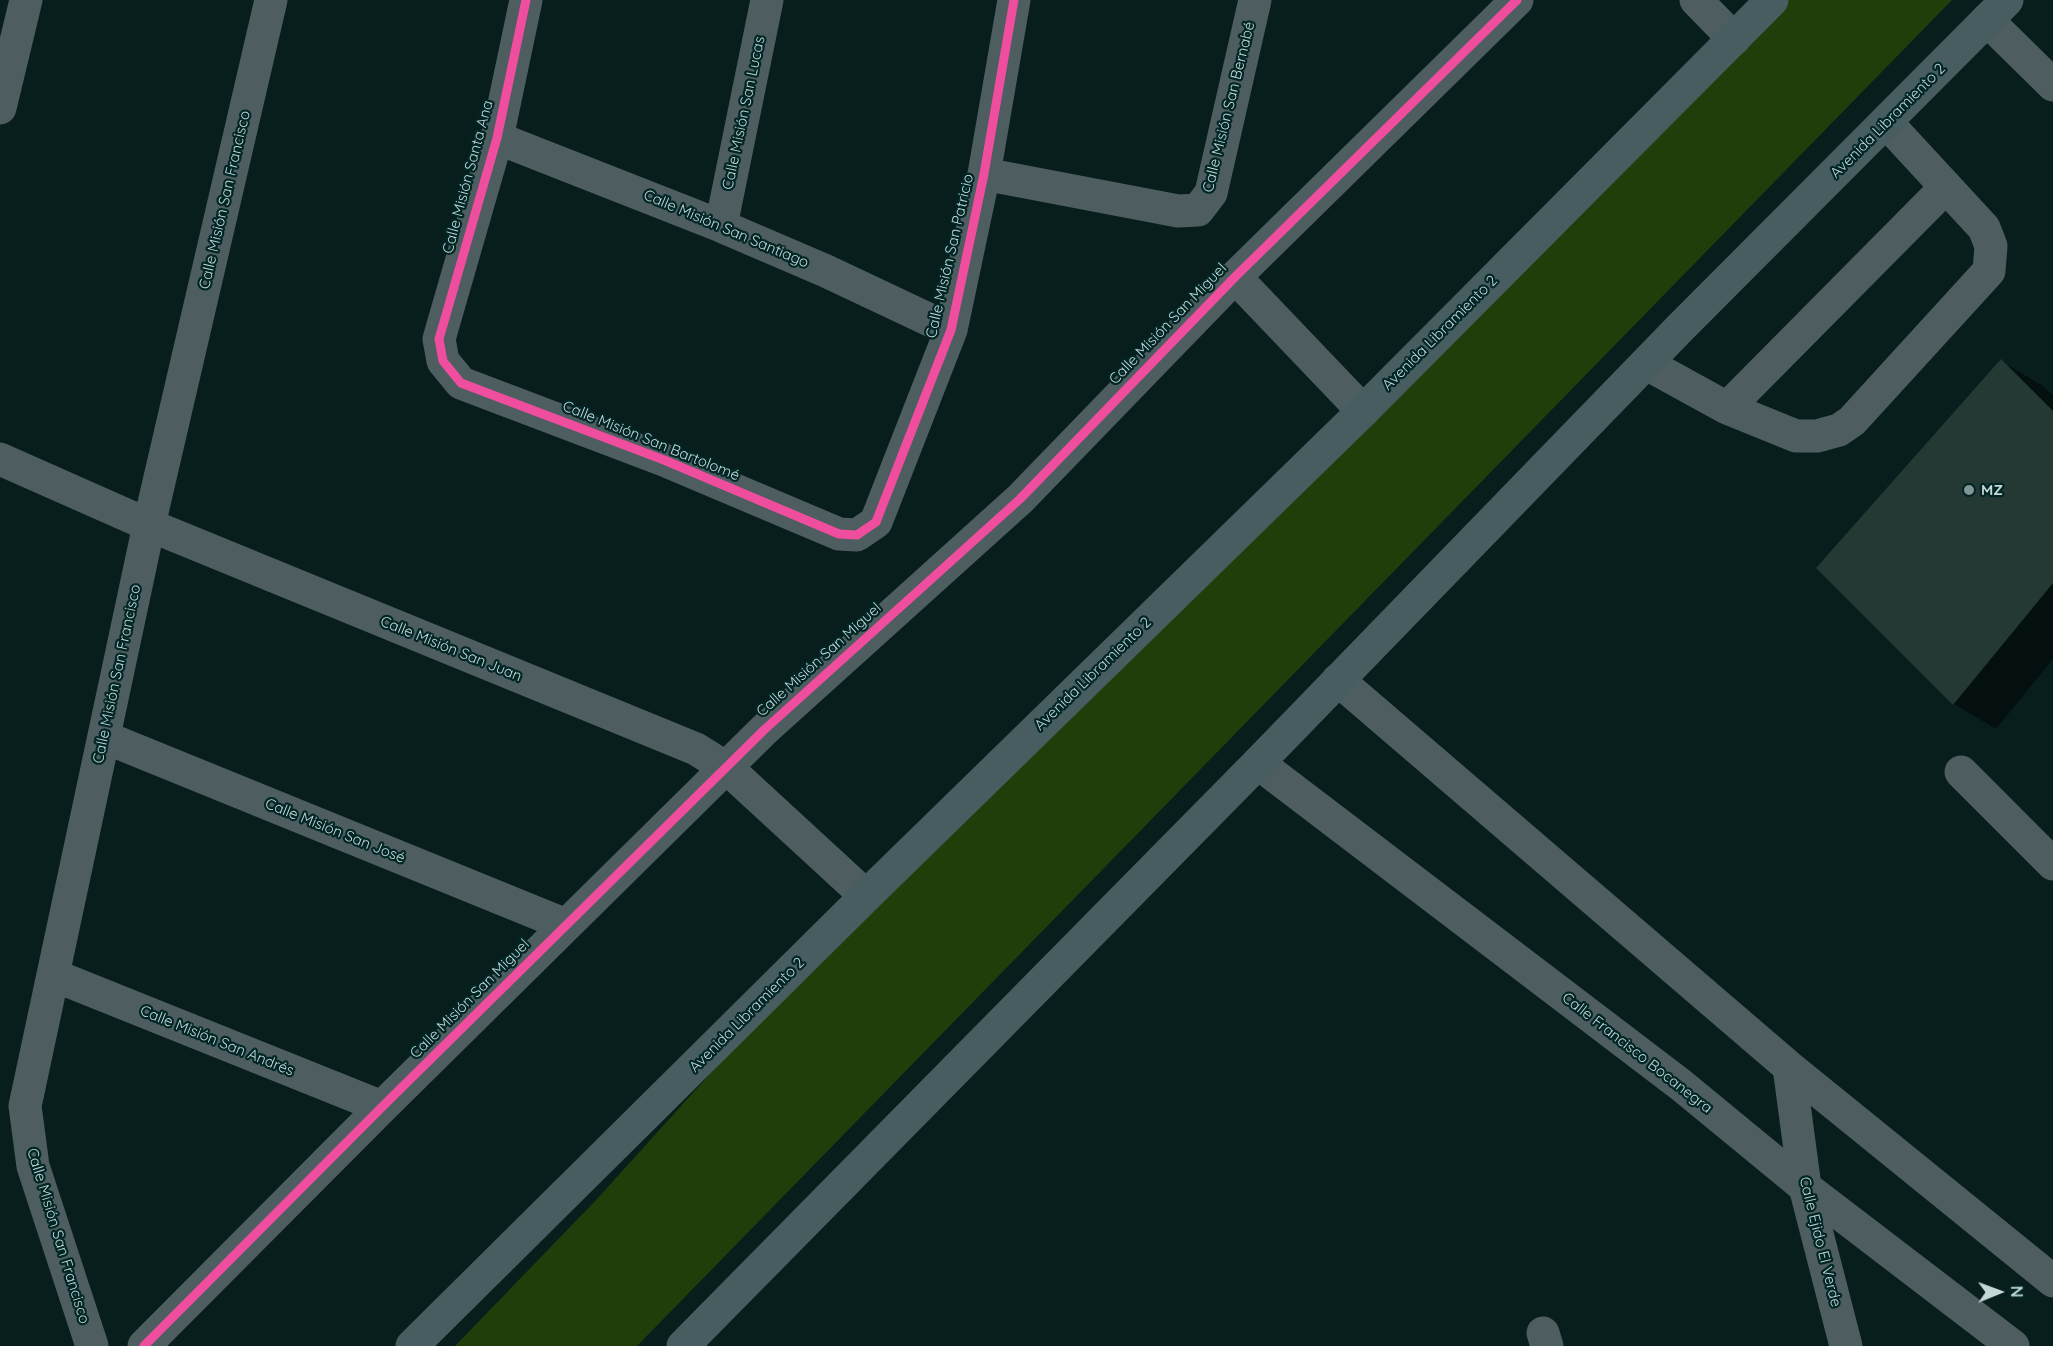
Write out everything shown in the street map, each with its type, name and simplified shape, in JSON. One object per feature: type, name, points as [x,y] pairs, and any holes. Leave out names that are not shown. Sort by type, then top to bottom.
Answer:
[{"type":"main road","name":"Avenida Libramiento 2","points":[[412,1346],[866,896],[1363,411],[1772,0]]},
{"type":"main road","name":"Avenida Libramiento 2","points":[[683,1346],[1258,764],[1681,327],[1887,123],[1997,10]]},
{"type":"street","points":[[0,108],[26,0]]},
{"type":"street","name":"Calle Misión San Francisco","points":[[92,1346],[33,1166],[13,1136],[25,1106],[149,525],[271,0]]},
{"type":"street","name":"Calle Misión Santa Ana","points":[[443,361],[439,339],[497,138],[526,0]]},
{"type":"street","name":"Calle Misión San Lucas","points":[[720,226],[767,0]]},
{"type":"street","name":"Calle Misión San Patricio","points":[[857,535],[876,522],[951,330],[984,174],[1014,0]]},
{"type":"street","name":"Calle Misión San Bernabé","points":[[984,174],[1178,211],[1198,210],[1211,193],[1255,0]]},
{"type":"street","name":"Calle Misión San Miguel","points":[[144,1346],[566,925],[728,769],[764,730],[1020,499],[1235,277],[1517,0]]},
{"type":"street","points":[[1696,0],[1734,39]]},
{"type":"street","points":[[1997,10],[2053,85]]},
{"type":"street","points":[[1647,364],[1727,408],[1796,436],[1817,436],[1839,430],[1852,421],[1989,271],[1991,246],[1984,228],[1887,123]]},
{"type":"street","name":"Calle Misión San Santiago","points":[[497,138],[720,226],[826,271],[951,330]]},
{"type":"street","points":[[1727,408],[1946,187]]},
{"type":"street","points":[[1235,277],[1363,411]]},
{"type":"street","name":"Calle Misión San Bartolomé","points":[[443,361],[461,383],[664,460],[838,534],[857,535]]},
{"type":"street","name":"Calle Misión San Juan","points":[[0,459],[149,525],[696,749],[728,769],[866,896]]},
{"type":"street","points":[[1338,680],[1789,1066],[2053,1281]]},
{"type":"street","name":"Calle Misión San José","points":[[104,736],[566,925]]},
{"type":"street","name":"Calle Francisco Bocanegra","points":[[1258,764],[1681,1085],[1805,1187],[2013,1346]]},
{"type":"street","points":[[1961,772],[2053,864]]},
{"type":"street","name":"Calle Misión San Andrés","points":[[52,975],[382,1107]]},
{"type":"street","name":"Calle Ejido El Verde","points":[[1789,1066],[1805,1187],[1846,1346]]},
{"type":"green space","points":[[1784,0],[1952,0],[637,1346],[455,1346],[597,1199],[747,1033]]},
{"type":"building","name":"MZ","points":[[2001,359],[2053,411],[2053,583],[1953,705],[1816,568]]},
{"type":"cycle path","points":[[526,0],[497,138],[439,339],[443,361],[461,383],[664,460],[839,534],[857,535],[876,522],[951,330],[984,174],[1014,0]]},
{"type":"cycle path","points":[[144,1346],[764,730],[1020,499],[1235,277],[1517,0]]},
{"type":"place","name":"MZ","points":[[1969,490]]}]
